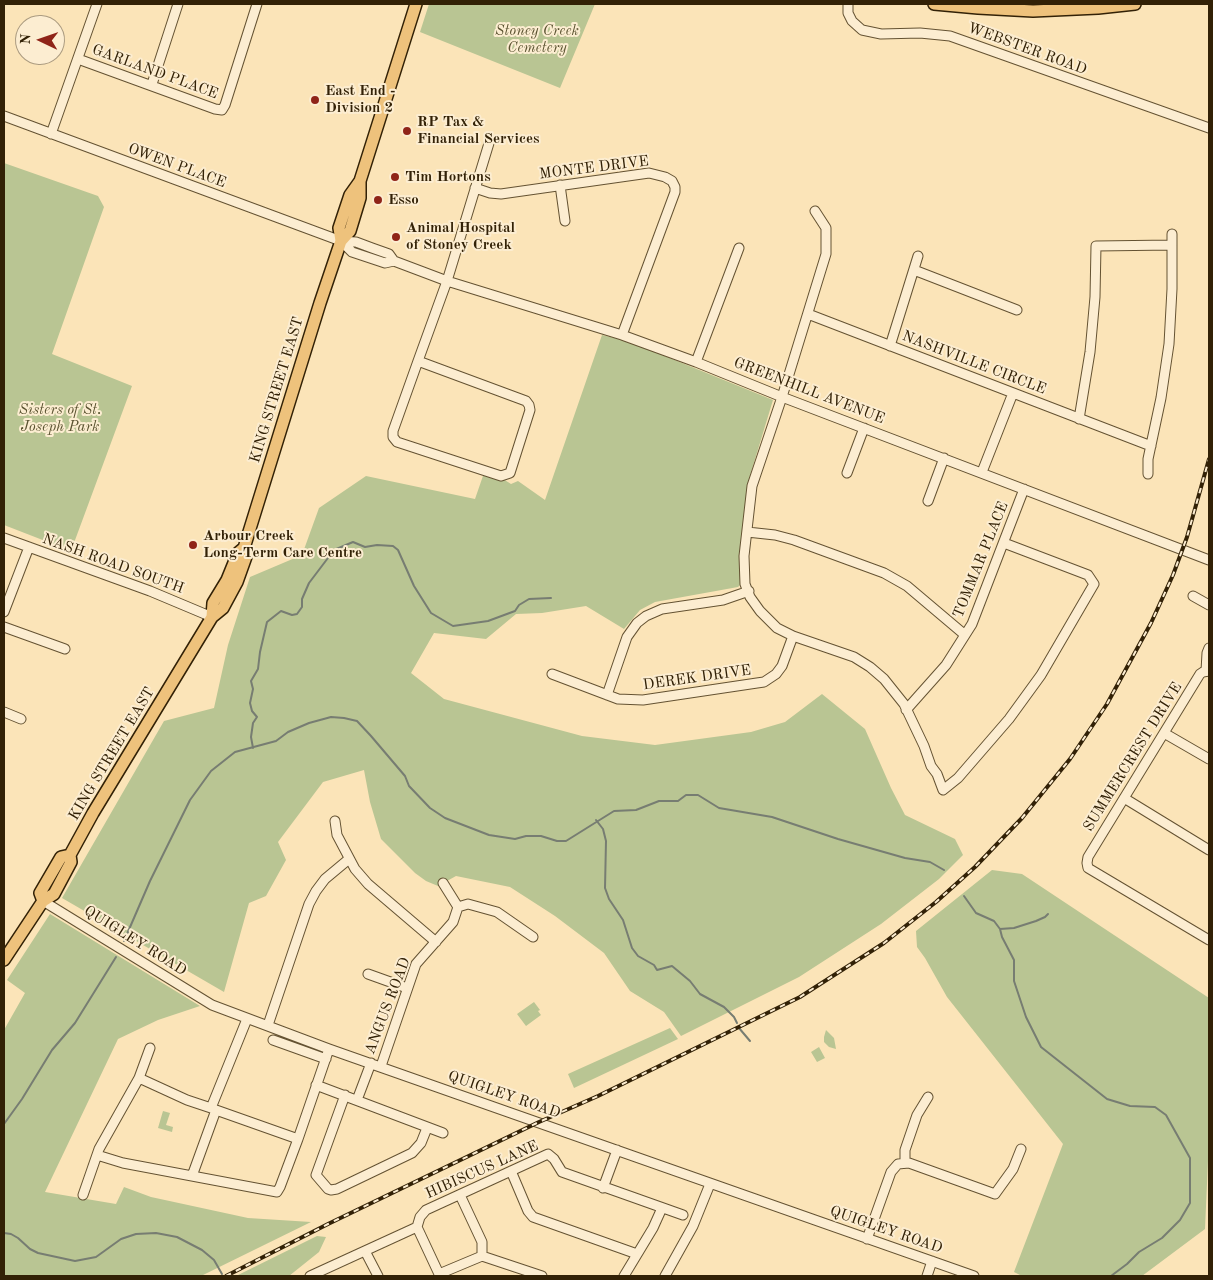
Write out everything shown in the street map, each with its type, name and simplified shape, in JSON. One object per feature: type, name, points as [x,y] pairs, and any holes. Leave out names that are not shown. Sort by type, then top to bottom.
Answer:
[{"type":"main road","name":"KING STREET EAST","points":[[4,960],[44,901],[54,894],[71,862],[70,855],[93,813],[212,617],[222,608],[237,582],[247,552],[244,548],[341,241],[339,228],[350,195],[360,182],[416,4]]},
{"type":"main road","points":[[934,4],[1033,11],[1135,4]]},
{"type":"street","points":[[51,134],[97,4]]},
{"type":"street","points":[[152,84],[178,4]]},
{"type":"street","name":"GARLAND PLACE","points":[[78,58],[152,84],[214,109],[222,110],[225,106],[257,4]]},
{"type":"street","name":"WEBSTER ROAD","points":[[848,4],[848,13],[852,21],[862,30],[877,34],[920,33],[950,36],[1209,128]]},
{"type":"street","name":"OWEN PLACE","points":[[4,116],[341,241]]},
{"type":"street","points":[[418,361],[526,401],[530,405],[510,473],[501,476],[397,442],[393,437],[393,431],[418,361],[447,281],[490,140]]},
{"type":"street","name":"MONTE DRIVE","points":[[475,188],[501,194],[649,173],[672,181],[675,187],[673,197],[622,335]]},
{"type":"street","points":[[560,185],[565,221]]},
{"type":"street","points":[[815,210],[826,228],[826,254],[782,397],[753,482],[744,556],[746,584],[753,601],[777,628],[793,636],[854,657],[870,667],[889,684],[906,710],[943,790],[958,778],[1009,719],[1041,675],[1094,584],[1088,575],[1004,543]]},
{"type":"street","points":[[1148,474],[1151,446],[1161,398],[1169,344],[1172,234]]},
{"type":"street","name":"GREENHILL AVENUE","points":[[341,241],[352,252],[385,263],[394,261],[447,281],[622,335],[696,362],[782,397],[1209,560]]},
{"type":"street","points":[[1079,419],[1090,352],[1095,297],[1096,246],[1172,245]]},
{"type":"street","points":[[696,362],[739,248]]},
{"type":"street","name":"NASHVILLE CIRCLE","points":[[918,256],[890,346],[1151,446]]},
{"type":"street","points":[[914,270],[1017,310]]},
{"type":"street","points":[[808,314],[890,346]]},
{"type":"street","points":[[982,472],[1013,393]]},
{"type":"street","points":[[847,473],[864,428]]},
{"type":"street","points":[[928,501],[944,458]]},
{"type":"street","name":"TOMMAR PLACE","points":[[906,710],[946,665],[975,618],[1024,489]]},
{"type":"street","points":[[747,532],[775,535],[794,540],[884,573],[907,586],[965,636]]},
{"type":"street","name":"NASH ROAD SOUTH","points":[[4,538],[154,593],[212,617]]},
{"type":"street","points":[[4,612],[29,547]]},
{"type":"street","points":[[607,695],[626,637],[637,623],[646,616],[662,609],[723,600],[749,591]]},
{"type":"street","points":[[1193,596],[1209,605]]},
{"type":"street","points":[[4,627],[65,649]]},
{"type":"street","name":"DEREK DRIVE","points":[[552,674],[618,699],[643,700],[764,682],[776,674],[782,666],[793,636]]},
{"type":"street","points":[[1208,671],[1207,653],[1209,648]]},
{"type":"street","name":"SUMMERCREST DRIVE","points":[[1208,671],[1200,674],[1088,857],[1087,863],[1088,868],[1209,940]]},
{"type":"street","points":[[4,712],[21,719]]},
{"type":"street","points":[[1164,732],[1209,759]]},
{"type":"street","points":[[1124,798],[1209,850]]},
{"type":"street","points":[[335,821],[337,835],[349,859],[368,884],[436,942]]},
{"type":"street","points":[[268,1025],[312,898],[325,879],[349,859]]},
{"type":"street","points":[[442,883],[458,907],[468,904],[497,912],[533,937]]},
{"type":"street","name":"QUIGLEY ROAD","points":[[44,901],[212,1005],[329,1049],[974,1276]]},
{"type":"street","name":"ANGUS ROAD","points":[[381,1066],[416,964],[454,922],[458,907]]},
{"type":"street","points":[[368,974],[407,988]]},
{"type":"street","points":[[139,1078],[211,1108],[247,1018]]},
{"type":"street","points":[[273,1040],[326,1059]]},
{"type":"street","points":[[83,1195],[104,1137],[139,1078],[150,1048]]},
{"type":"street","points":[[97,1155],[123,1163],[277,1192],[298,1139],[329,1049]]},
{"type":"street","points":[[357,1100],[371,1063]]},
{"type":"street","points":[[316,1085],[443,1134]]},
{"type":"street","points":[[345,1095],[316,1175],[328,1189],[335,1190],[412,1153],[421,1143],[427,1128]]},
{"type":"street","points":[[905,1162],[905,1150],[914,1124],[921,1106],[928,1097]]},
{"type":"street","points":[[192,1176],[216,1110],[298,1139]]},
{"type":"street","points":[[867,1239],[891,1172],[896,1165],[905,1162],[995,1194],[1013,1169],[1021,1149]]},
{"type":"street","points":[[603,1188],[617,1150]]},
{"type":"street","name":"HIBISCUS LANE","points":[[417,1227],[420,1217],[426,1210],[548,1154],[554,1158],[562,1172],[683,1215]]},
{"type":"street","points":[[510,1171],[528,1212],[533,1217],[637,1254]]},
{"type":"street","points":[[665,1276],[689,1235],[710,1184]]},
{"type":"street","points":[[460,1195],[482,1242],[482,1256]]},
{"type":"street","points":[[624,1276],[662,1208]]},
{"type":"street","points":[[310,1276],[417,1227],[439,1274],[482,1256],[542,1276]]},
{"type":"street","points":[[365,1251],[378,1276]]},
{"type":"street","points":[[927,1276],[932,1261]]},
{"type":"green space","name":"Stoney Creek Cemetery","points":[[429,4],[595,4],[560,88],[420,32]]},
{"type":"green space","name":"Sisters of St. Joseph Park","points":[[4,163],[98,196],[104,207],[52,354],[132,386],[71,551],[4,525]]},
{"type":"green space","points":[[602,335],[628,341],[773,400],[749,479],[742,564],[745,580],[738,587],[655,602],[640,610],[624,629],[586,606],[542,613],[516,614],[486,639],[434,633],[411,673],[444,699],[582,736],[655,745],[751,732],[785,722],[822,694],[865,729],[905,815],[955,839],[963,855],[939,879],[881,924],[799,977],[681,1036],[664,1012],[630,991],[604,953],[555,916],[510,887],[456,876],[438,886],[426,881],[415,873],[381,839],[370,802],[364,770],[323,782],[278,842],[286,860],[266,896],[249,903],[224,992],[62,898],[164,721],[214,708],[228,645],[250,577],[302,555],[319,508],[366,476],[475,499],[484,473],[500,477],[511,484],[518,481],[545,500]]},
{"type":"green space","points":[[992,870],[1022,874],[1209,998],[1209,1138],[1205,1229],[1142,1276],[1022,1276],[1014,1272],[1063,1144],[947,997],[917,947],[916,931]]},
{"type":"green space","points":[[50,914],[200,1006],[158,1020],[118,1039],[45,1192],[116,1204],[124,1187],[151,1197],[248,1218],[311,1222],[201,1276],[4,1276],[4,1030],[25,993],[7,980]]},
{"type":"green space","points":[[534,1002],[541,1015],[526,1026],[517,1014]]},
{"type":"green space","points":[[670,1028],[678,1039],[574,1088],[568,1074]]},
{"type":"green space","points":[[826,1030],[834,1038],[836,1049],[829,1047],[824,1042]]},
{"type":"green space","points":[[819,1047],[825,1058],[817,1062],[811,1052]]},
{"type":"green space","points":[[163,1111],[170,1113],[166,1125],[173,1127],[172,1132],[158,1128]]},
{"type":"green space","points":[[317,1236],[326,1237],[319,1252],[289,1276],[236,1276]]},
{"type":"waterway","points":[[253,748],[251,737],[253,723],[257,717],[252,711],[250,703],[253,689],[251,681],[258,669],[267,622],[281,611],[292,615],[297,614],[302,607],[302,599],[309,583],[334,550],[353,542],[365,547],[377,545],[393,546],[398,550],[414,586],[431,613],[453,626],[488,621],[515,611],[519,605],[529,599],[551,598]]},
{"type":"waterway","points":[[124,941],[150,881],[190,800],[211,771],[235,752],[276,741],[288,732],[309,723],[331,717],[357,721],[405,776],[409,786],[430,808],[445,818],[489,835],[515,839],[526,836],[541,836],[557,841],[566,841],[614,811],[636,810],[659,801],[678,801],[686,795],[698,795],[719,808],[772,817],[838,839],[905,858],[930,862],[944,870]]},
{"type":"waterway","points":[[596,820],[603,829],[606,841],[605,888],[609,899],[623,920],[632,948],[638,956],[654,965],[657,970],[672,966],[690,981],[700,994],[724,1007],[737,1023]]},
{"type":"waterway","points":[[964,896],[976,913],[994,921],[1000,929],[1014,960],[1014,981],[1026,1017],[1041,1047],[1107,1099],[1130,1106],[1155,1107],[1166,1115],[1190,1158],[1190,1203],[1180,1220],[1162,1238],[1139,1252],[1111,1276]]},
{"type":"waterway","points":[[1000,929],[1014,928],[1036,921],[1048,914]]},
{"type":"waterway","points":[[4,1124],[52,1050],[75,1023],[116,957]]},
{"type":"waterway","points":[[739,1028],[750,1041]]},
{"type":"waterway","points":[[4,1233],[18,1238],[30,1249],[38,1253],[75,1261],[96,1257],[121,1239],[136,1234],[156,1233],[177,1237],[202,1250],[214,1260],[222,1274]]},
{"type":"railway","points":[[226,1276],[328,1224],[539,1122],[598,1096],[800,997],[884,943],[936,902],[975,867],[1022,818],[1070,759],[1107,704],[1151,623],[1173,575],[1187,537],[1209,459]]},
{"type":"place","name":"East End - Division 2","points":[[315,100]]},
{"type":"place","name":"RP Tax & Financial Services","points":[[407,131]]},
{"type":"place","name":"Tim Hortons","points":[[395,177]]},
{"type":"place","name":"Esso","points":[[378,200]]},
{"type":"place","name":"Animal Hospital of Stoney Creek","points":[[396,237]]},
{"type":"place","name":"Arbour Creek Long-Term Care Centre","points":[[193,545]]}]
